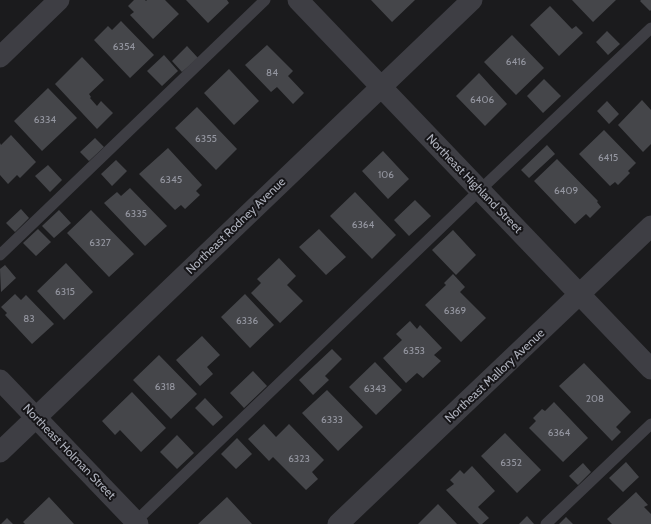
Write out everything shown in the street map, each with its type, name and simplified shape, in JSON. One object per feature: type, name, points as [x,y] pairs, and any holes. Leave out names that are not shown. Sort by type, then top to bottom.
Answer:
[{"type":"street","points":[[0,56],[59,0]]},
{"type":"street","name":"Northeast Highland Street","points":[[298,0],[651,369]]},
{"type":"street","name":"Northeast Rodney Avenue","points":[[0,452],[472,0]]},
{"type":"street","name":"Northeast Mallory Avenue","points":[[338,524],[651,226]]},
{"type":"street","name":"Northeast Holman Street","points":[[0,380],[135,523]]},
{"type":"lane","points":[[0,254],[265,0]]},
{"type":"lane","points":[[135,523],[480,190],[651,28]]},
{"type":"lane","points":[[546,524],[651,424]]},
{"type":"building","points":[[134,0],[165,0],[179,14],[153,39],[130,15],[134,12],[128,6]]},
{"type":"building","points":[[186,0],[227,0],[229,3],[208,23]]},
{"type":"building","points":[[371,0],[415,0],[392,22]]},
{"type":"building","points":[[572,0],[616,0],[593,22]]},
{"type":"building","points":[[651,0],[650,11],[640,1]]},
{"type":"building","points":[[550,6],[572,29],[576,26],[583,33],[559,56],[530,25]]},
{"type":"building","points":[[121,21],[154,55],[130,78],[94,40],[108,26],[112,30]]},
{"type":"building","points":[[607,31],[620,44],[608,55],[596,42]]},
{"type":"building","points":[[512,35],[544,68],[516,95],[484,62]]},
{"type":"building","points":[[267,45],[293,71],[288,76],[304,93],[293,104],[277,87],[271,92],[245,65]]},
{"type":"building","points":[[187,46],[198,58],[182,72],[172,61]]},
{"type":"building","points":[[164,55],[178,71],[162,86],[147,71]]},
{"type":"building","points":[[82,57],[104,80],[89,94],[91,97],[90,98],[97,106],[101,101],[113,113],[97,129],[55,84]]},
{"type":"building","points":[[229,69],[259,101],[234,125],[204,93]]},
{"type":"building","points":[[479,73],[507,104],[485,126],[456,96]]},
{"type":"building","points":[[544,79],[561,96],[543,113],[527,96]]},
{"type":"building","points":[[48,88],[77,118],[42,151],[14,121]]},
{"type":"building","points":[[642,100],[651,110],[651,144],[643,152],[618,125]]},
{"type":"building","points":[[607,101],[619,114],[609,124],[597,111]]},
{"type":"building","points":[[197,107],[237,149],[216,170],[175,128]]},
{"type":"building","points":[[604,130],[636,163],[628,171],[630,173],[618,185],[615,182],[610,186],[579,154]]},
{"type":"building","points":[[11,135],[36,162],[20,178],[17,175],[8,184],[0,175],[0,143],[1,145]]},
{"type":"building","points":[[95,138],[104,147],[89,161],[80,152]]},
{"type":"building","points":[[547,145],[555,154],[529,178],[521,170]]},
{"type":"building","points":[[168,148],[202,185],[196,191],[200,195],[185,209],[181,205],[175,210],[139,174]]},
{"type":"building","points":[[383,151],[409,179],[388,199],[362,171]]},
{"type":"building","points":[[557,159],[598,201],[597,202],[601,207],[590,218],[586,214],[575,224],[534,181]]},
{"type":"building","points":[[116,160],[127,171],[112,186],[101,174]]},
{"type":"building","points":[[48,165],[62,180],[50,192],[35,176]]},
{"type":"building","points":[[130,188],[167,226],[145,246],[104,203],[117,192],[121,196]]},
{"type":"building","points":[[355,192],[396,235],[372,259],[330,216]]},
{"type":"building","points":[[415,200],[431,216],[409,236],[394,220]]},
{"type":"building","points":[[21,209],[29,218],[15,232],[6,223]]},
{"type":"building","points":[[59,210],[71,223],[54,238],[42,226]]},
{"type":"building","points":[[91,210],[134,254],[109,277],[67,233]]},
{"type":"building","points":[[38,229],[51,242],[36,256],[23,243]]},
{"type":"building","points":[[319,229],[346,257],[326,275],[299,247]]},
{"type":"building","points":[[453,230],[476,255],[456,275],[432,250]]},
{"type":"building","points":[[279,258],[296,276],[287,285],[303,301],[280,323],[251,293],[261,283],[257,279]]},
{"type":"building","points":[[66,263],[93,292],[64,320],[37,291]]},
{"type":"building","points":[[5,265],[16,278],[1,292],[0,269]]},
{"type":"building","points":[[453,274],[465,287],[460,292],[486,318],[461,342],[425,305],[446,285],[444,283]]},
{"type":"building","points":[[15,294],[21,300],[26,295],[54,324],[32,344],[5,315],[7,313],[1,307]]},
{"type":"building","points":[[245,294],[274,325],[250,348],[221,317]]},
{"type":"building","points":[[410,321],[417,329],[420,325],[442,348],[434,355],[441,361],[423,378],[417,373],[406,383],[383,358],[402,340],[396,334]]},
{"type":"building","points":[[202,336],[220,355],[207,367],[213,374],[200,386],[176,360]]},
{"type":"building","points":[[332,349],[342,359],[325,376],[329,380],[313,395],[299,380]]},
{"type":"building","points":[[159,355],[197,394],[171,419],[133,380]]},
{"type":"building","points":[[375,362],[402,390],[376,415],[349,387]]},
{"type":"building","points":[[584,363],[631,412],[616,427],[621,432],[612,441],[559,386]]},
{"type":"building","points":[[253,371],[267,386],[244,408],[230,393]]},
{"type":"building","points":[[327,390],[363,427],[338,451],[302,413]]},
{"type":"building","points":[[132,392],[166,428],[141,452],[120,430],[115,435],[102,421]]},
{"type":"building","points":[[205,398],[223,417],[213,426],[195,408]]},
{"type":"building","points":[[554,402],[588,438],[563,462],[529,428],[536,421],[533,418],[542,409],[545,411]]},
{"type":"building","points":[[264,424],[276,437],[289,424],[324,460],[312,472],[318,479],[306,490],[273,457],[269,461],[248,439]]},
{"type":"building","points":[[505,433],[541,470],[517,493],[481,456]]},
{"type":"building","points":[[177,435],[194,453],[177,469],[160,452]]},
{"type":"building","points":[[237,438],[252,454],[236,469],[221,454]]},
{"type":"building","points":[[626,462],[639,477],[623,492],[609,478]]},
{"type":"building","points":[[583,463],[591,472],[578,485],[569,476]]},
{"type":"building","points":[[472,466],[495,491],[478,507],[489,518],[482,524],[479,524],[446,490],[454,484],[450,480],[460,470],[464,474]]},
{"type":"building","points":[[636,492],[648,505],[644,507],[651,514],[651,524],[612,524],[607,519]]},
{"type":"building","points":[[49,497],[74,524],[25,524],[23,522]]},
{"type":"building","points":[[227,497],[252,524],[198,524]]},
{"type":"building","points":[[438,504],[457,524],[418,524]]},
{"type":"building","points":[[527,516],[534,524],[519,524]]},
{"type":"building","points":[[566,517],[573,524],[559,524]]},
{"type":"building","points":[[7,518],[13,524],[1,524]]}]
